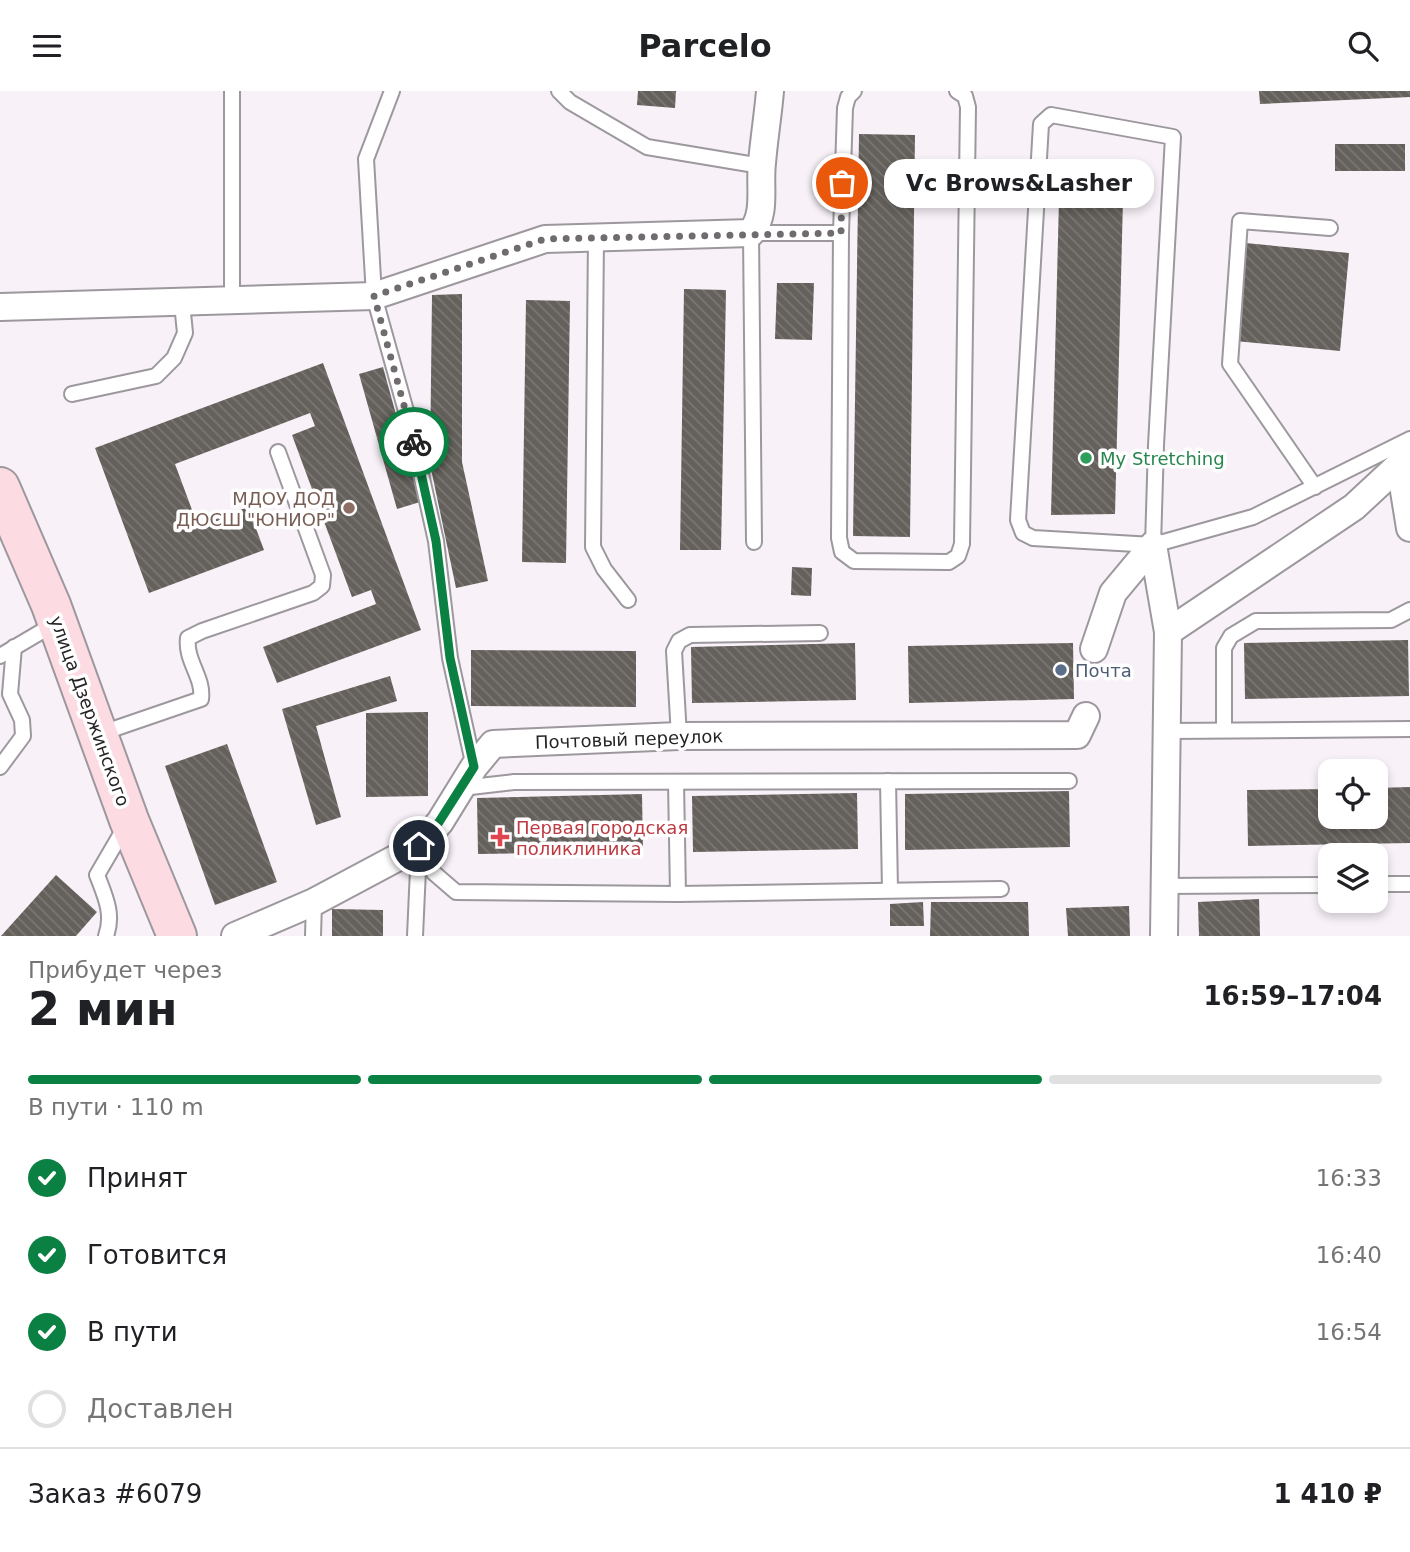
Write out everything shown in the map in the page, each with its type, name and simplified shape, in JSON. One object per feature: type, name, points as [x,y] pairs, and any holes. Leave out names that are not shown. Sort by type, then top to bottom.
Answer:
[{"type":"main road","name":"улица Дзержинского","points":[[0,487],[58,622],[129,820],[177,936]]},
{"type":"street","points":[[0,307],[374,296],[545,239],[751,233],[758,224],[761,207],[761,166],[770,91]]},
{"type":"street","points":[[1405,460],[1410,528]]},
{"type":"street","points":[[1168,632],[1354,507],[1405,460]]},
{"type":"street","points":[[1153,545],[1168,632],[1164,936]]},
{"type":"street","points":[[1094,649],[1113,593],[1153,545]]},
{"type":"street","name":"Почтовый переулок","points":[[235,936],[314,902],[419,846],[493,744],[679,736],[1077,735],[1086,716]]},
{"type":"lane","points":[[232,91],[232,302]]},
{"type":"lane","points":[[392,91],[366,159],[374,296],[411,429],[436,541],[468,778],[514,782],[1069,781]]},
{"type":"lane","points":[[559,91],[570,101],[647,147],[761,166]]},
{"type":"lane","points":[[854,91],[848,97],[845,108],[841,233],[839,538],[842,552],[855,561],[949,562],[958,556],[962,544],[968,107],[965,96],[957,91]]},
{"type":"lane","points":[[1153,545],[1172,137],[1051,115],[1041,124],[1018,520],[1023,533],[1033,538],[1153,545],[1253,517],[1410,439]]},
{"type":"lane","points":[[1315,487],[1230,364],[1240,221],[1330,228]]},
{"type":"lane","points":[[754,542],[751,233],[841,233]]},
{"type":"lane","points":[[596,237],[593,547],[604,569],[628,600]]},
{"type":"lane","points":[[72,394],[156,376],[174,358],[185,333],[182,303]]},
{"type":"lane","points":[[98,734],[201,699],[202,690],[187,650],[188,638],[313,593],[322,586],[323,575],[278,452]]},
{"type":"lane","points":[[1224,729],[1224,648],[1231,636],[1256,621],[1391,620],[1410,610]]},
{"type":"lane","points":[[0,656],[58,622]]},
{"type":"lane","points":[[679,736],[674,651],[679,641],[690,635],[820,633]]},
{"type":"lane","points":[[0,767],[23,736],[22,720],[10,694],[14,647]]},
{"type":"lane","points":[[1167,731],[1410,729]]},
{"type":"lane","points":[[888,781],[890,890]]},
{"type":"lane","points":[[676,782],[678,894]]},
{"type":"lane","points":[[106,936],[110,924],[109,907],[97,875],[129,820]]},
{"type":"lane","points":[[419,846],[434,873],[456,892],[678,894],[1001,889]]},
{"type":"lane","points":[[415,936],[419,846]]},
{"type":"lane","points":[[1388,884],[1410,884]]},
{"type":"lane","points":[[1165,886],[1318,885]]},
{"type":"lane","points":[[313,936],[314,902]]},
{"type":"building","points":[[638,91],[676,91],[675,108],[637,105]]},
{"type":"building","points":[[1259,91],[1410,91],[1410,97],[1260,104]]},
{"type":"building","points":[[859,134],[915,135],[910,537],[853,536]]},
{"type":"building","points":[[1335,144],[1405,144],[1405,171],[1335,171]]},
{"type":"building","points":[[1060,160],[1124,160],[1115,514],[1051,515]]},
{"type":"building","points":[[1245,243],[1349,253],[1340,351],[1235,341]]},
{"type":"building","points":[[777,283],[814,283],[812,340],[775,339]]},
{"type":"building","points":[[684,289],[726,290],[721,550],[680,550]]},
{"type":"building","points":[[462,294],[462,462],[488,581],[456,588],[430,464],[432,295]]},
{"type":"building","points":[[526,300],[570,301],[566,563],[522,562]]},
{"type":"building","points":[[323,363],[421,630],[277,683],[263,647],[376,604],[371,590],[352,597],[292,435],[315,426],[310,413],[175,464],[198,526],[248,507],[264,550],[149,593],[95,448]]},
{"type":"building","points":[[383,367],[420,502],[397,509],[359,374]]},
{"type":"building","points":[[792,567],[812,568],[811,596],[791,595]]},
{"type":"building","points":[[1408,640],[1409,696],[1245,699],[1244,643]]},
{"type":"building","points":[[855,643],[856,700],[692,703],[691,647]]},
{"type":"building","points":[[1073,643],[1074,699],[909,703],[908,646]]},
{"type":"building","points":[[471,650],[636,651],[636,707],[471,706]]},
{"type":"building","points":[[390,676],[397,701],[316,726],[341,817],[316,825],[282,709]]},
{"type":"building","points":[[428,712],[428,796],[366,797],[366,713]]},
{"type":"building","points":[[227,744],[277,882],[215,905],[165,766]]},
{"type":"building","points":[[1410,787],[1410,843],[1248,846],[1247,790],[1318,789],[1318,829],[1388,829],[1388,788]]},
{"type":"building","points":[[1069,791],[1070,847],[905,850],[905,794]]},
{"type":"building","points":[[857,793],[858,849],[693,852],[692,796]]},
{"type":"building","points":[[642,794],[643,851],[478,854],[477,798]]},
{"type":"building","points":[[56,875],[97,912],[76,936],[1,936]]},
{"type":"building","points":[[1259,899],[1260,936],[1199,936],[1198,902]]},
{"type":"building","points":[[923,902],[924,926],[890,926],[890,904]]},
{"type":"building","points":[[931,902],[1028,902],[1029,936],[930,936]]},
{"type":"building","points":[[1129,906],[1130,936],[1068,936],[1066,908]]},
{"type":"building","points":[[332,909],[383,910],[383,936],[332,936]]},
{"type":"way so far","points":[[414,442],[374,296],[545,239],[841,233],[842,183]]},
{"type":"place","name":"Vc Brows&Lasher","points":[[842,183]]},
{"type":"place","name":"My Stretching","points":[[1086,458]]},
{"type":"place","name":"МДОУ ДОД ДЮСШ \"ЮНИОР\"","points":[[349,508]]},
{"type":"place","name":"Почта","points":[[1061,670]]},
{"type":"place","name":"Первая городская поликлиника","points":[[500,837]]},
{"type":"route","points":[[414,442],[436,541],[450,658],[474,767],[462,789],[419,846]]}]
